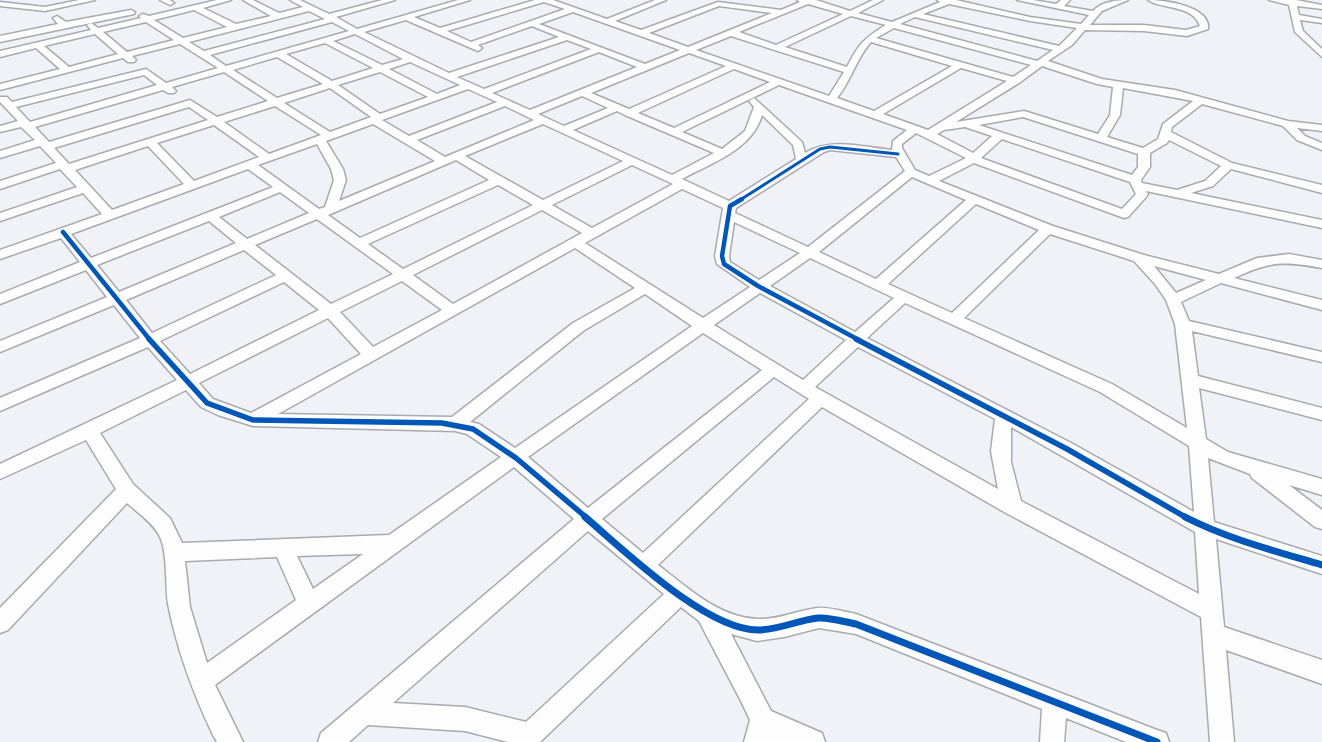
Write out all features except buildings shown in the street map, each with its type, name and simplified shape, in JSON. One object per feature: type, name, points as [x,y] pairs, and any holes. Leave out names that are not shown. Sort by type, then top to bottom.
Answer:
[{"type":"street","points":[[12,5],[37,0]]},
{"type":"street","points":[[0,4],[45,9],[91,0]]},
{"type":"street","points":[[0,54],[228,0]]},
{"type":"street","points":[[247,0],[278,16]]},
{"type":"street","points":[[294,0],[411,59],[678,181],[808,253],[1106,388],[1222,457],[1322,487]]},
{"type":"street","points":[[366,0],[375,4]]},
{"type":"street","points":[[203,54],[392,0]]},
{"type":"street","points":[[0,129],[224,70],[466,0]]},
{"type":"street","points":[[440,31],[544,0],[876,114],[929,134],[974,159],[1124,214],[1142,194],[1136,182]]},
{"type":"street","points":[[632,0],[649,6]]},
{"type":"street","points":[[609,22],[662,0]]},
{"type":"street","points":[[776,48],[880,0]]},
{"type":"street","points":[[1021,0],[1094,14]]},
{"type":"street","points":[[1058,7],[1066,0]]},
{"type":"street","points":[[929,134],[1016,80],[1060,49],[1085,26],[1094,14],[1106,5],[1124,0]]},
{"type":"street","points":[[832,98],[841,87],[861,48],[869,39],[914,14],[947,1],[993,12],[1085,26],[1144,28],[1187,33],[1205,28],[1199,18],[1190,11],[1152,0]]},
{"type":"street","points":[[1273,0],[1292,1],[1322,7]]},
{"type":"street","points":[[531,113],[807,1],[1039,63],[1100,82],[1170,92],[1287,124],[1322,128]]},
{"type":"street","points":[[1292,1],[1299,32],[1320,52]]},
{"type":"street","points":[[641,33],[716,2],[782,12]]},
{"type":"street","points":[[993,12],[1004,4]]},
{"type":"street","points":[[110,7],[121,14]]},
{"type":"street","points":[[196,8],[234,27]]},
{"type":"street","points":[[0,87],[310,8]]},
{"type":"street","points":[[45,9],[64,24]]},
{"type":"street","points":[[469,44],[574,9]]},
{"type":"street","points":[[2,35],[140,10],[148,19],[275,102],[325,138],[340,180],[325,212]]},
{"type":"street","points":[[914,14],[1060,49]]},
{"type":"street","points":[[1296,17],[1322,21]]},
{"type":"street","points":[[406,18],[501,58]]},
{"type":"street","points":[[88,20],[96,31],[164,86],[267,158]]},
{"type":"street","points":[[533,24],[645,67]]},
{"type":"street","points":[[732,33],[848,71]]},
{"type":"street","points":[[449,76],[566,37]]},
{"type":"street","points":[[869,39],[1016,80]]},
{"type":"street","points":[[327,40],[436,97]]},
{"type":"street","points":[[38,45],[67,70]]},
{"type":"street","points":[[485,92],[600,49]]},
{"type":"street","points":[[279,54],[285,63],[330,84],[376,119],[408,140],[496,181],[593,234]]},
{"type":"street","points":[[0,185],[150,142],[411,59]]},
{"type":"street","points":[[629,113],[735,65]]},
{"type":"street","points":[[876,114],[960,65]]},
{"type":"street","points":[[4,103],[146,72]]},
{"type":"street","points":[[237,77],[254,72]]},
{"type":"street","points":[[674,132],[779,81]]},
{"type":"street","points":[[0,255],[470,85]]},
{"type":"street","points":[[1101,137],[1115,114],[1118,86]]},
{"type":"street","points":[[581,92],[722,153]]},
{"type":"street","points":[[750,95],[759,108],[798,144],[800,159]]},
{"type":"street","points":[[940,127],[969,125],[1024,114],[1144,152],[1163,141],[1167,126],[1200,100]]},
{"type":"street","points":[[408,140],[507,102]]},
{"type":"street","points":[[4,103],[110,214]]},
{"type":"street","points":[[0,155],[43,145],[190,103]]},
{"type":"street","points":[[565,129],[616,108]]},
{"type":"street","points":[[253,420],[593,234],[722,153],[748,134],[759,108]]},
{"type":"street","points":[[0,347],[452,160],[545,119]]},
{"type":"street","points":[[1287,124],[1301,138],[1322,147]]},
{"type":"street","points":[[969,125],[1136,182],[1322,224]]},
{"type":"street","points":[[915,129],[897,143],[898,154],[911,172],[929,181],[1048,229],[1139,258],[1216,280],[1322,305]]},
{"type":"street","points":[[1166,134],[1228,165],[1322,189]]},
{"type":"street","points":[[929,181],[974,159],[1000,135]]},
{"type":"street","points":[[150,142],[191,186]]},
{"type":"street","points":[[898,154],[825,147],[800,159],[729,210],[724,264],[758,286],[1004,415],[1205,527],[1261,547],[1322,565]]},
{"type":"street","points":[[1136,182],[1144,167],[1144,152]]},
{"type":"street","points":[[0,472],[89,431],[633,160]]},
{"type":"street","points":[[250,165],[281,188],[325,212],[359,243],[452,310]]},
{"type":"street","points":[[1170,190],[1209,185],[1221,175],[1228,165]]},
{"type":"street","points":[[201,681],[616,385],[808,253],[911,172]]},
{"type":"street","points":[[359,243],[496,181]]},
{"type":"street","points":[[0,217],[85,188]]},
{"type":"street","points":[[0,299],[281,188]]},
{"type":"street","points":[[878,285],[974,200]]},
{"type":"street","points":[[210,216],[330,311],[371,355]]},
{"type":"street","points":[[954,319],[1048,229]]},
{"type":"street","points":[[63,232],[150,340],[187,382],[207,403],[224,411],[253,420],[455,424],[472,429],[516,458],[589,518],[642,566],[707,614],[732,624],[757,630],[784,627],[819,618],[856,624],[1157,742]]},
{"type":"street","points":[[576,243],[703,326],[821,398],[1013,507],[1210,611]]},
{"type":"street","points":[[1139,258],[1160,281],[1173,300],[1183,324],[1198,443],[1222,742]]},
{"type":"street","points":[[1173,300],[1257,262],[1278,259],[1322,264]]},
{"type":"street","points":[[0,405],[150,340],[285,276]]},
{"type":"street","points":[[455,424],[578,327],[644,288]]},
{"type":"street","points":[[804,388],[858,340],[903,296]]},
{"type":"street","points":[[1183,324],[1322,357]]},
{"type":"street","points":[[330,742],[589,518],[773,369]]},
{"type":"street","points":[[1191,380],[1322,414]]},
{"type":"street","points":[[0,394],[28,392]]},
{"type":"street","points":[[642,566],[821,398]]},
{"type":"street","points":[[1004,415],[998,448],[1001,469],[1013,507]]},
{"type":"street","points":[[89,431],[127,490],[156,515],[165,526],[174,552],[179,603],[201,681],[231,742]]},
{"type":"street","points":[[1254,468],[1322,521]]},
{"type":"street","points":[[0,623],[127,490]]},
{"type":"street","points":[[174,552],[393,544]]},
{"type":"street","points":[[283,548],[309,604]]},
{"type":"street","points":[[365,713],[466,719],[526,738],[680,594]]},
{"type":"street","points":[[707,614],[736,663],[763,735],[813,742]]},
{"type":"street","points":[[1212,634],[1322,672]]},
{"type":"street","points":[[1052,742],[1055,702]]},
{"type":"cycle path","points":[[898,154],[830,147],[820,149],[730,206],[722,256],[724,264],[758,286],[858,340],[1067,449],[1169,509],[1205,527],[1261,547],[1322,565]]},
{"type":"cycle path","points":[[63,232],[150,340],[207,403],[224,411],[253,420],[442,423],[473,429],[516,458],[643,566],[707,614],[733,624],[757,630],[784,627],[819,618],[856,624],[1157,742]]}]
